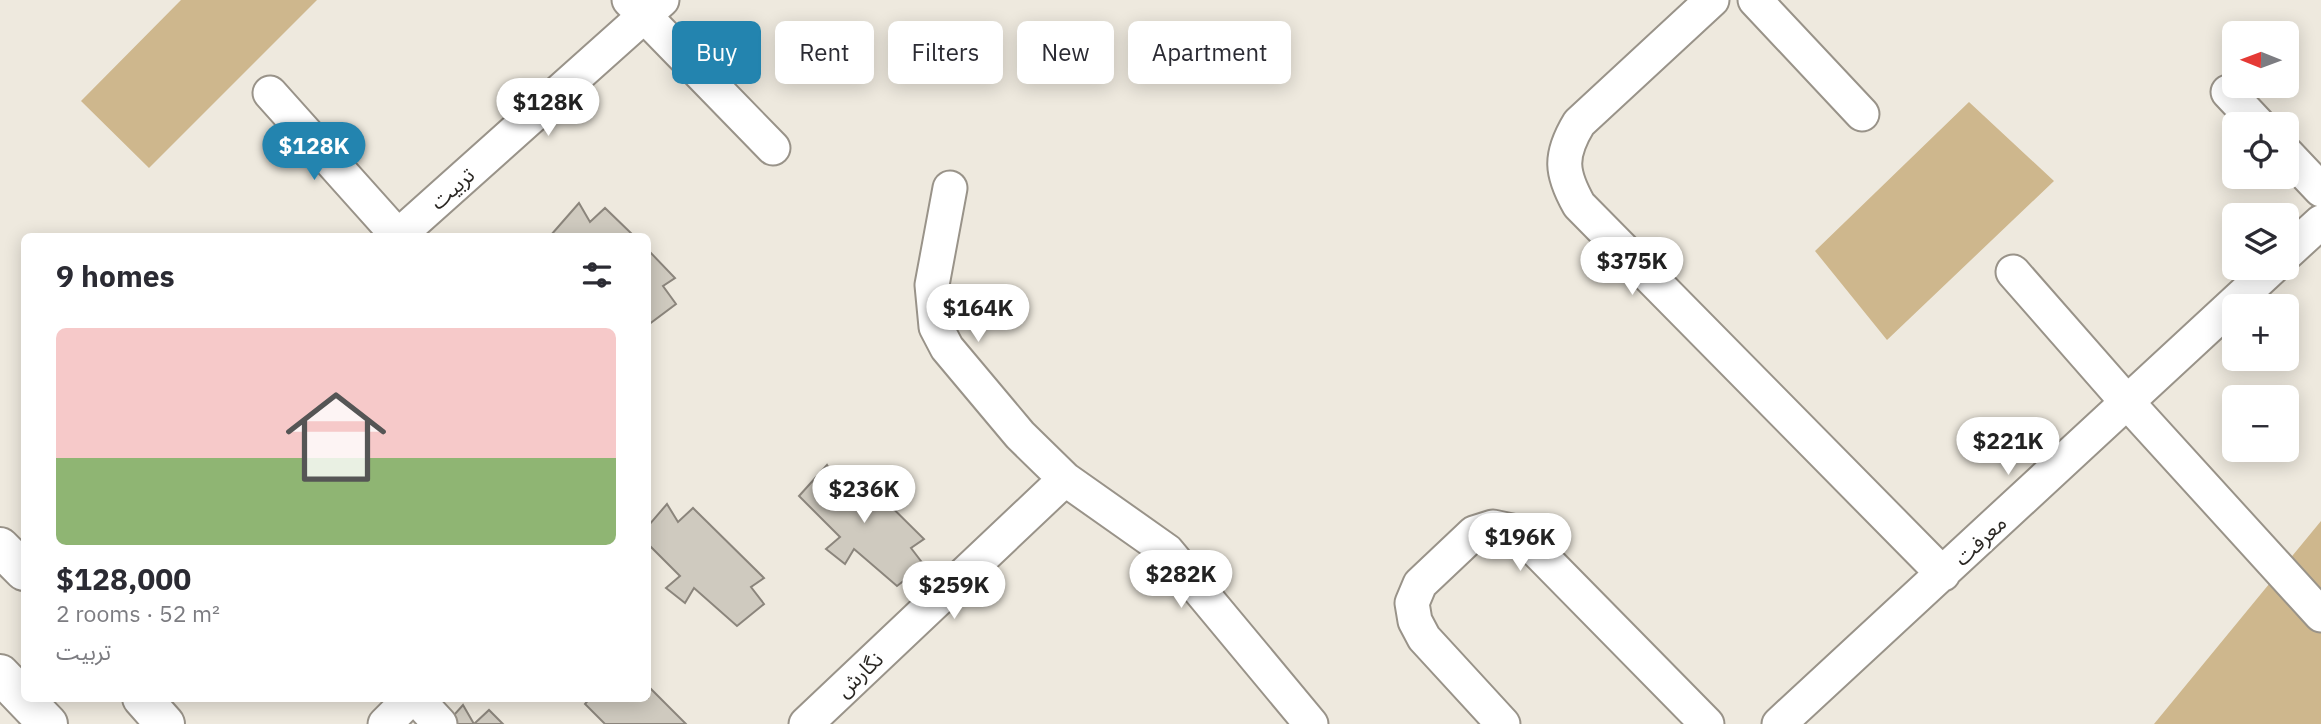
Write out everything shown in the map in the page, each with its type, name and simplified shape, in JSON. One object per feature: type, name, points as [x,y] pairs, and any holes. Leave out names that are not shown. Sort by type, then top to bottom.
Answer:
[{"type":"street","points":[[1712,0],[1579,123],[1568,142],[1563,164],[1569,187],[1579,205],[1943,574]]},
{"type":"street","points":[[1755,0],[1863,114]]},
{"type":"street","points":[[645,5],[773,148]]},
{"type":"street","name":"تربیت","points":[[401,233],[645,5]]},
{"type":"street","points":[[270,93],[395,233]]},
{"type":"street","points":[[2234,98],[2247,112]]},
{"type":"street","points":[[2299,167],[2321,190]]},
{"type":"street","points":[[950,188],[932,285],[936,327],[947,348],[1004,416],[1065,479],[1167,551],[1311,724]]},
{"type":"street","points":[[2299,242],[2321,222]]},
{"type":"street","points":[[2013,272],[2321,615]]},
{"type":"street","name":"معرفت","points":[[1779,724],[2259,280]]},
{"type":"street","name":"نگارش","points":[[806,724],[1065,479]]},
{"type":"street","points":[[1503,724],[1424,638],[1415,621],[1412,603],[1420,584],[1474,533],[1493,527],[1512,531],[1525,539],[1707,724]]},
{"type":"street","points":[[0,547],[21,569]]},
{"type":"street","points":[[0,674],[21,696]]},
{"type":"street","points":[[27,702],[48,724]]},
{"type":"street","points":[[146,702],[165,724]]},
{"type":"street","points":[[384,724],[409,702]]},
{"type":"street","points":[[417,702],[440,724]]},
{"type":"shaded area","points":[[181,0],[317,0],[149,168],[81,101]]},
{"type":"shaded area","points":[[1969,102],[2054,181],[1887,340],[1815,251]]},
{"type":"shaded area","points":[[2321,521],[2321,724],[2154,724]]},
{"type":"building","points":[[579,203],[590,222],[605,208],[631,233],[553,233]]},
{"type":"building","points":[[651,253],[675,278],[663,286],[676,304],[651,323]]},
{"type":"building","points":[[827,465],[838,483],[853,469],[924,539],[911,548],[924,565],[897,586],[854,549],[845,564],[826,549],[840,537],[799,496]]},
{"type":"building","points":[[667,504],[678,522],[693,508],[764,578],[751,587],[764,604],[737,626],[694,588],[685,603],[666,588],[680,576],[651,547],[651,523]]},
{"type":"building","points":[[651,689],[686,724],[605,724],[585,704],[651,702]]},
{"type":"building","points":[[463,705],[474,724],[446,724]]},
{"type":"building","points":[[489,710],[503,724],[474,724]]}]
